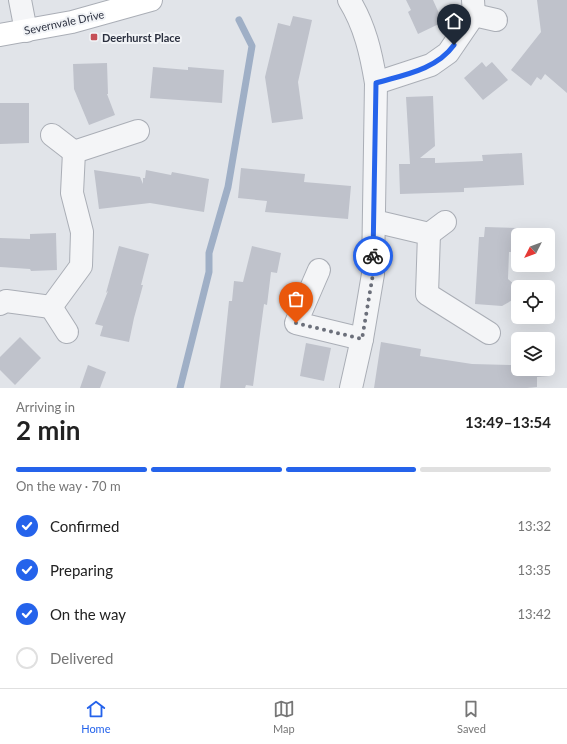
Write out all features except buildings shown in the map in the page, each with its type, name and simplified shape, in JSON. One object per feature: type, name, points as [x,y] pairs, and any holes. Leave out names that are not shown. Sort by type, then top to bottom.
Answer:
[{"type":"street","points":[[20,0],[26,30]]},
{"type":"street","name":"Severnvale Drive","points":[[0,35],[72,22],[151,0]]},
{"type":"street","points":[[349,0],[364,30],[371,55],[376,83],[373,274],[362,339],[351,388]]},
{"type":"street","points":[[376,83],[431,65],[448,53],[473,8],[496,20]]},
{"type":"street","points":[[74,152],[138,131]]},
{"type":"street","points":[[52,135],[74,152]]},
{"type":"street","points":[[52,307],[81,266],[82,232],[72,193],[74,152]]},
{"type":"street","points":[[374,221],[437,228],[427,294],[489,333]]},
{"type":"street","points":[[319,270],[296,323],[362,339]]},
{"type":"street","points":[[0,304],[6,301],[52,307],[68,332]]},
{"type":"waterway","points":[[180,388],[209,272],[209,253],[228,187],[252,46],[239,20]]},
{"type":"way so far","points":[[296,323],[362,339],[373,274],[373,256]]},
{"type":"place","name":"Deerhurst Place","points":[[94,37]]},
{"type":"route","points":[[373,256],[376,83],[431,65],[448,53],[454,45]]}]
